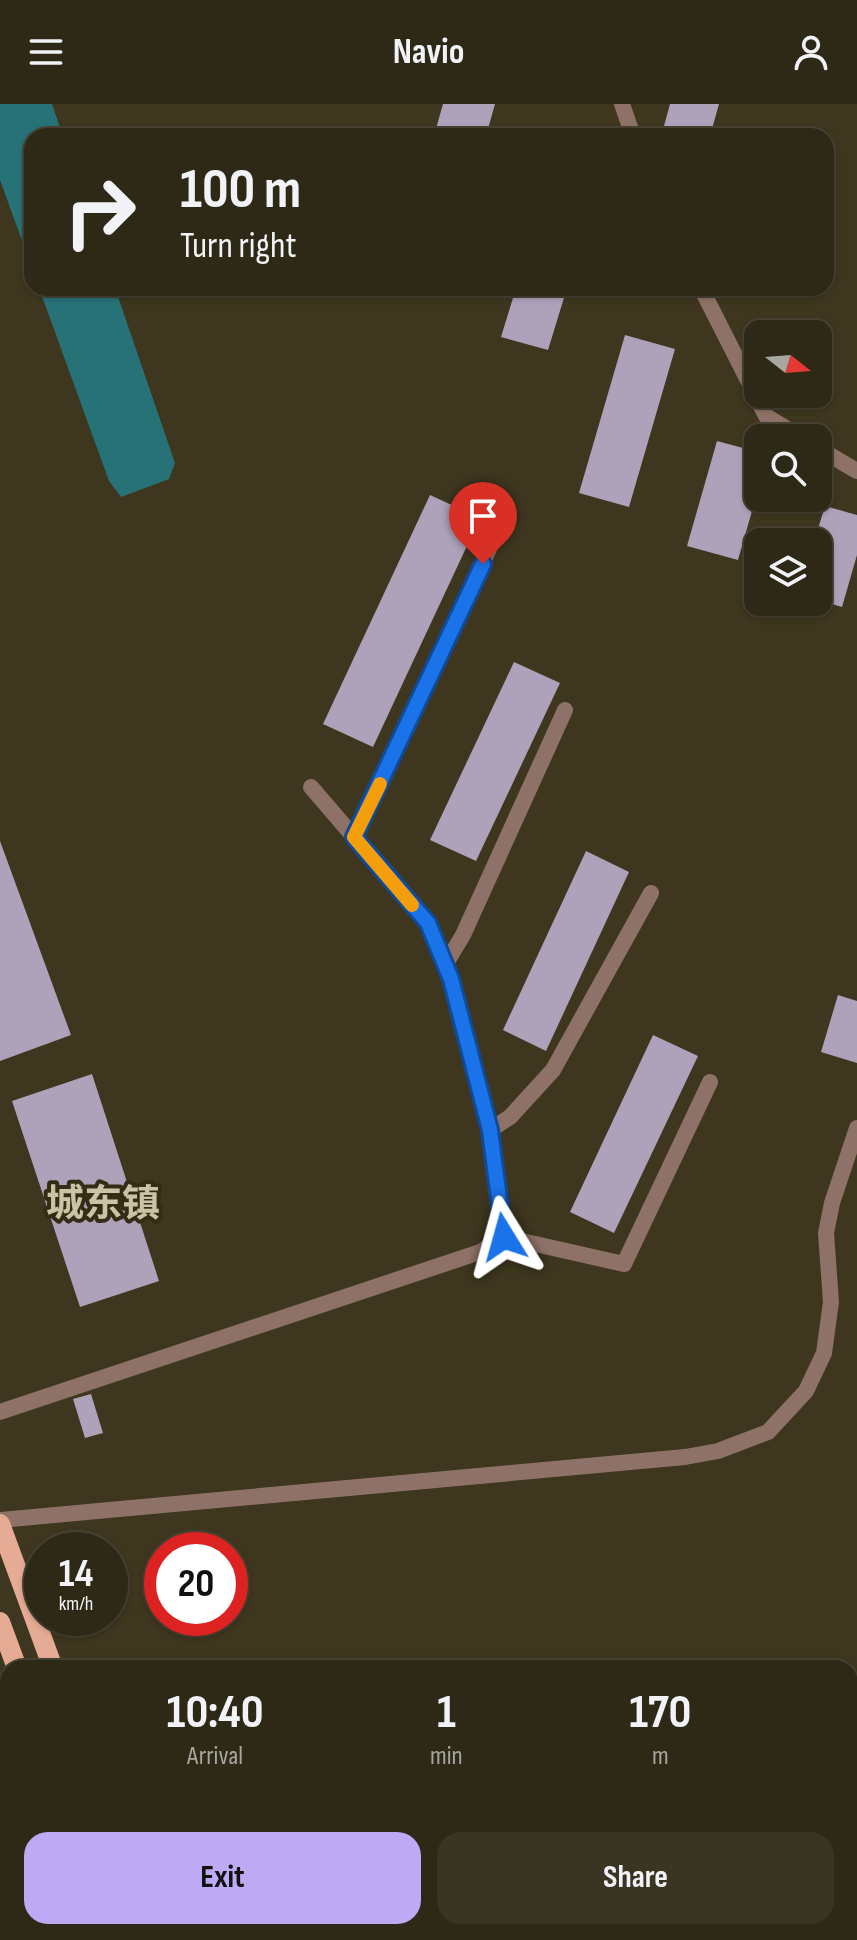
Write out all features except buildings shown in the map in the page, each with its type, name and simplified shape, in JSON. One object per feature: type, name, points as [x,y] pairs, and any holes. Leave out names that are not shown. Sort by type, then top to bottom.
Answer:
[{"type":"main road","points":[[0,1522],[50,1660]]},
{"type":"main road","points":[[0,1622],[14,1660]]},
{"type":"street","points":[[622,104],[630,128]]},
{"type":"street","points":[[705,296],[766,416],[779,424]]},
{"type":"street","points":[[832,456],[857,471]]},
{"type":"street","points":[[354,837],[495,536]]},
{"type":"street","points":[[445,965],[463,935],[565,710]]},
{"type":"street","points":[[311,787],[428,923],[451,979],[490,1130],[504,1237]]},
{"type":"street","points":[[490,1130],[510,1117],[553,1070],[651,893]]},
{"type":"street","points":[[0,1412],[480,1252],[504,1237],[624,1264],[710,1082]]},
{"type":"street","points":[[0,1522],[685,1457],[718,1451],[768,1432],[806,1391],[824,1353],[831,1302],[826,1233],[832,1203],[857,1128]]},
{"type":"water","points":[[0,104],[52,104],[60,128],[24,128],[24,246],[0,180]]},
{"type":"water","points":[[42,296],[118,296],[175,463],[169,479],[121,497],[109,481]]},
{"type":"slow traffic","points":[[380,784],[354,837],[412,905]]},
{"type":"district","name":"城东镇","points":[[103,1203]]},
{"type":"route","points":[[483,564],[354,837],[428,923],[451,979],[490,1130],[504,1237]]}]
